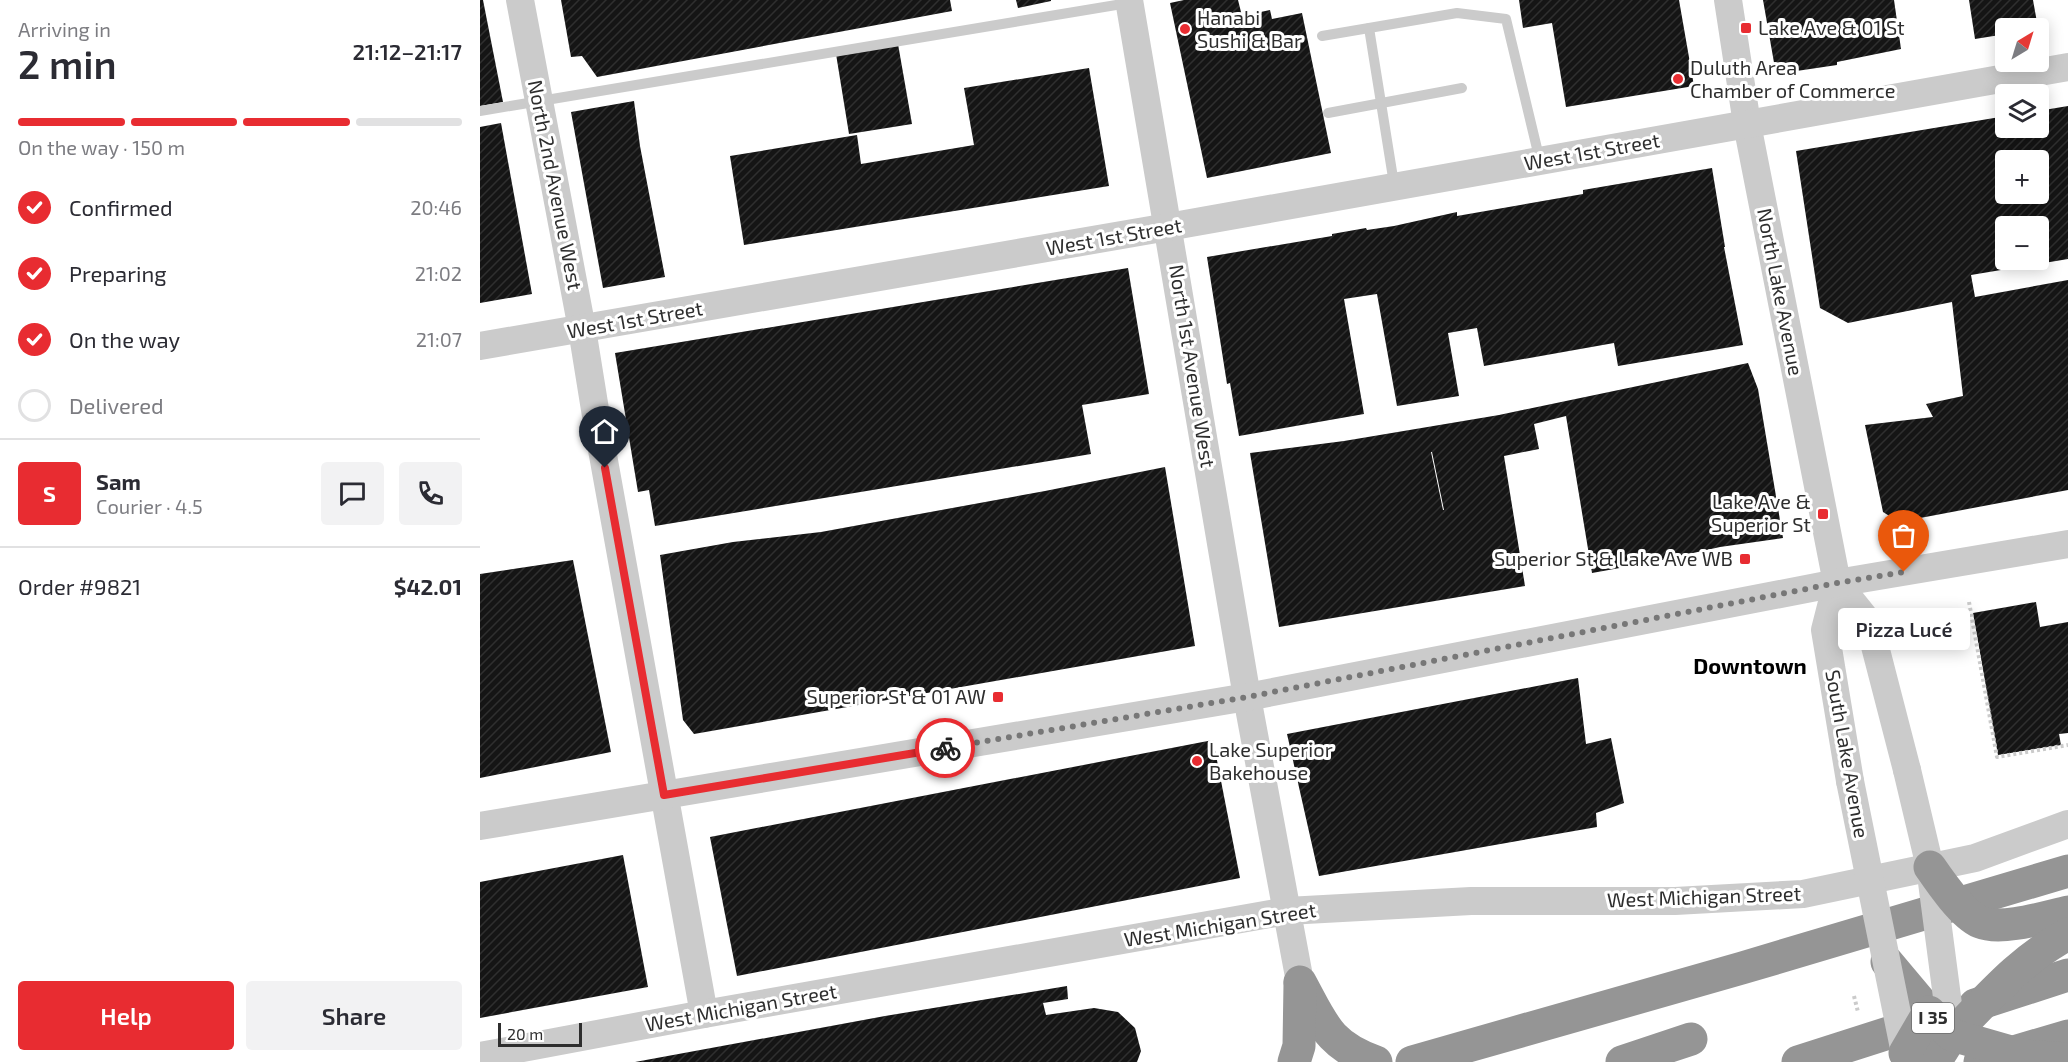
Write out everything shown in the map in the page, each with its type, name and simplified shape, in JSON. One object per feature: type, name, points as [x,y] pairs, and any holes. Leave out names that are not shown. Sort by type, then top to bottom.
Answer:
[{"type":"highway","points":[[1930,867],[1954,899],[1978,921],[1986,924],[2022,923],[2068,912]]},
{"type":"highway","points":[[1412,1062],[1742,968],[2068,871]]},
{"type":"highway","points":[[1926,1056],[2004,980],[2047,946],[2068,934]]},
{"type":"highway","points":[[1887,962],[1929,1012],[1926,1056]]},
{"type":"highway","points":[[1926,1056],[1929,1012],[1943,963]]},
{"type":"highway","name":"I 35","points":[[1798,1062],[2068,975]]},
{"type":"highway","points":[[1294,1062],[1299,1046],[1300,982]]},
{"type":"highway","points":[[1300,982],[1325,1029],[1339,1044],[1356,1055],[1376,1062]]},
{"type":"highway","points":[[1980,1062],[2068,1036]]},
{"type":"highway","points":[[1622,1062],[1691,1039]]},
{"type":"highway","points":[[1926,1056],[2025,1056],[2068,1059]]},
{"type":"street","name":"North 2nd Avenue West","points":[[520,0],[582,329],[704,1014]]},
{"type":"street","name":"North Lake Avenue","points":[[1728,0],[1747,124],[1837,583]]},
{"type":"street","name":"North 1st Avenue West","points":[[1133,1],[1168,227],[1247,697],[1300,982]]},
{"type":"street","name":"West 1st Street","points":[[480,346],[1168,227],[2068,67]]},
{"type":"street","points":[[480,826],[1247,697],[1837,583],[2068,544]]},
{"type":"street","points":[[1837,583],[1869,623],[1930,867],[1943,963],[1926,1056]]},
{"type":"street","name":"South Lake Avenue","points":[[1837,583],[1826,630],[1850,781],[1887,962],[1926,1056]]},
{"type":"street","name":"West Michigan Street","points":[[480,1056],[1287,911],[1471,901],[1675,901],[1803,894],[1975,858],[2068,824]]},
{"type":"lane","points":[[480,111],[1133,1]]},
{"type":"lane","points":[[1322,36],[1457,14],[1506,19],[1540,161]]},
{"type":"lane","points":[[1369,28],[1394,187]]},
{"type":"lane","points":[[1328,113],[1462,88]]},
{"type":"path","points":[[1969,602],[1997,757],[2068,745]]},
{"type":"building","points":[[480,0],[483,0],[503,102],[480,106]]},
{"type":"building","points":[[561,0],[950,0],[952,11],[597,77],[582,56],[571,57]]},
{"type":"building","points":[[1016,0],[1051,0],[1051,1],[1018,8]]},
{"type":"building","points":[[1184,0],[1238,0],[1242,16],[1270,10],[1272,19],[1302,13],[1331,153],[1207,178],[1170,3]]},
{"type":"building","points":[[1519,0],[1679,0],[1694,86],[1566,107],[1552,23],[1523,28]]},
{"type":"building","points":[[1763,0],[1894,0],[1901,49],[1837,62],[1837,65],[1776,74]]},
{"type":"building","points":[[1969,0],[2033,0],[2036,18],[1995,18],[1995,36],[1975,39]]},
{"type":"building","points":[[898,44],[912,124],[849,134],[836,54]]},
{"type":"building","points":[[1089,68],[1109,186],[744,245],[730,156],[857,135],[861,164],[974,145],[964,88]]},
{"type":"building","points":[[634,101],[640,146],[665,277],[603,288],[571,112]]},
{"type":"building","points":[[2068,106],[2068,259],[2049,262],[2049,216],[1995,216],[1995,270],[2001,270],[1971,275],[1975,297],[2068,280],[2068,490],[1899,522],[1883,512],[1865,425],[1933,417],[1926,404],[1963,396],[1952,302],[1848,323],[1820,308],[1796,151],[1995,118],[1995,138],[2049,138],[2049,109]]},
{"type":"building","points":[[501,123],[532,294],[480,303],[480,127]]},
{"type":"building","points":[[1712,168],[1724,247],[1743,345],[1618,366],[1614,343],[1484,366],[1477,328],[1448,333],[1459,396],[1397,406],[1377,294],[1344,299],[1364,414],[1239,436],[1230,383],[1227,384],[1207,257],[1366,228],[1367,230],[1394,226],[1457,212],[1457,216],[1583,194],[1583,190]]},
{"type":"building","points":[[1128,268],[1149,394],[1082,405],[1091,454],[655,526],[649,490],[638,492],[615,353]]},
{"type":"building","points":[[1748,363],[1758,389],[1783,538],[1720,547],[1592,573],[1566,416],[1534,424],[1539,449],[1504,456],[1525,586],[1279,627],[1250,453],[1344,441],[1499,415]],"holes":[[[1431,452],[1432,452],[1444,510]]]},
{"type":"building","points":[[1165,467],[1195,646],[694,734],[683,720],[660,555],[733,542],[821,532]]},
{"type":"building","points":[[573,560],[611,752],[480,778],[480,574]]},
{"type":"building","points":[[2036,602],[2040,627],[2068,622],[2068,733],[2059,734],[2061,745],[1998,755],[1973,613]]},
{"type":"building","points":[[1578,678],[1586,744],[1611,738],[1624,803],[1596,813],[1597,827],[1319,876],[1287,734]]},
{"type":"building","points":[[1213,740],[1240,878],[737,976],[710,837]]},
{"type":"building","points":[[623,855],[648,987],[480,1018],[480,882]]},
{"type":"building","points":[[1067,986],[1068,999],[1043,1003],[1046,1015],[1094,1008],[1118,1012],[1135,1028],[1141,1051],[1137,1062],[635,1062],[885,1016]]},
{"type":"way so far","points":[[945,748],[1247,697],[1904,572]]},
{"type":"place","name":"Lake Ave & 01 St","points":[[1746,28]]},
{"type":"place","name":"Hanabi Sushi & Bar","points":[[1185,29]]},
{"type":"place","name":"Duluth Area Chamber of Commerce","points":[[1678,79]]},
{"type":"place","name":"Lake Ave & Superior St","points":[[1823,514]]},
{"type":"place","name":"Superior St & Lake Ave WB","points":[[1745,559]]},
{"type":"place","name":"Pizza Lucé","points":[[1904,572]]},
{"type":"place","name":"Superior St & 01 AW","points":[[998,697]]},
{"type":"place","name":"Lake Superior Bakehouse","points":[[1197,761]]},
{"type":"district","name":"Downtown","points":[[1750,666]]},
{"type":"route","points":[[605,468],[664,795],[945,748]]}]
